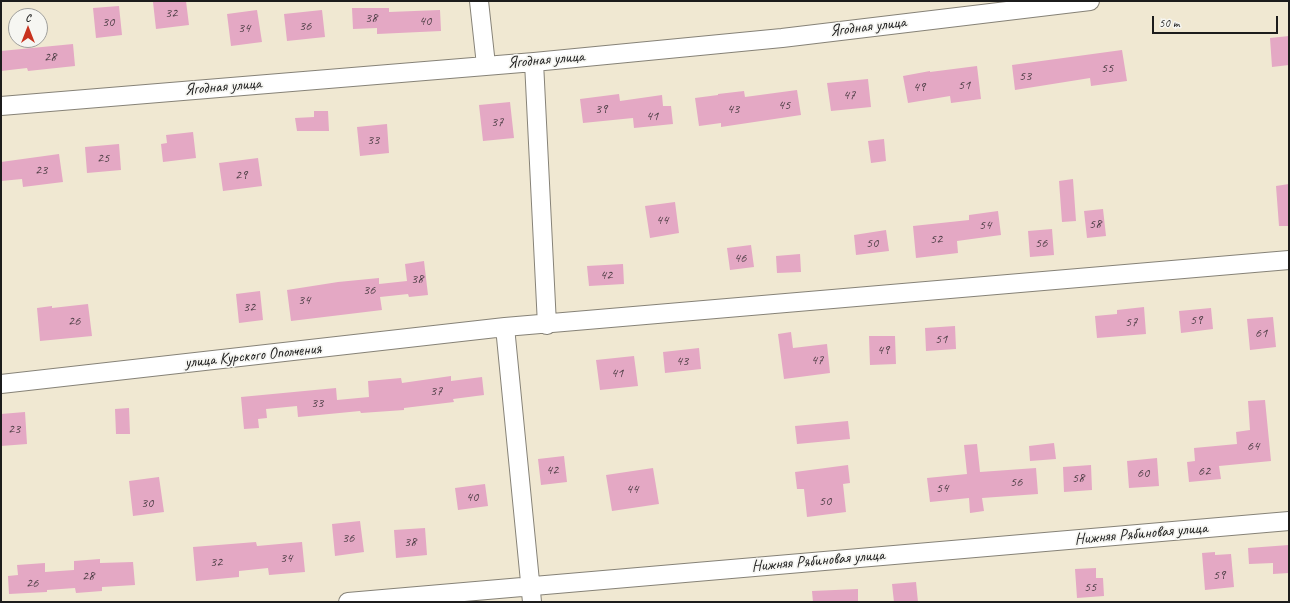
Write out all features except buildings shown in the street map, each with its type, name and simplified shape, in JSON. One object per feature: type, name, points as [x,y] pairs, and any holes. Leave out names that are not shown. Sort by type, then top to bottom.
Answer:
[{"type":"street","points":[[479,1],[486,65]]},
{"type":"street","name":"Ягодная улица","points":[[1,106],[534,62],[782,38],[1090,1]]},
{"type":"street","points":[[534,62],[548,325]]},
{"type":"street","name":"улица Курского Ополчения","points":[[1,384],[505,328],[1289,260]]},
{"type":"street","points":[[505,328],[532,594]]},
{"type":"street","name":"Нижняя Рябиновая улица","points":[[348,602],[532,594],[1289,521]]}]
